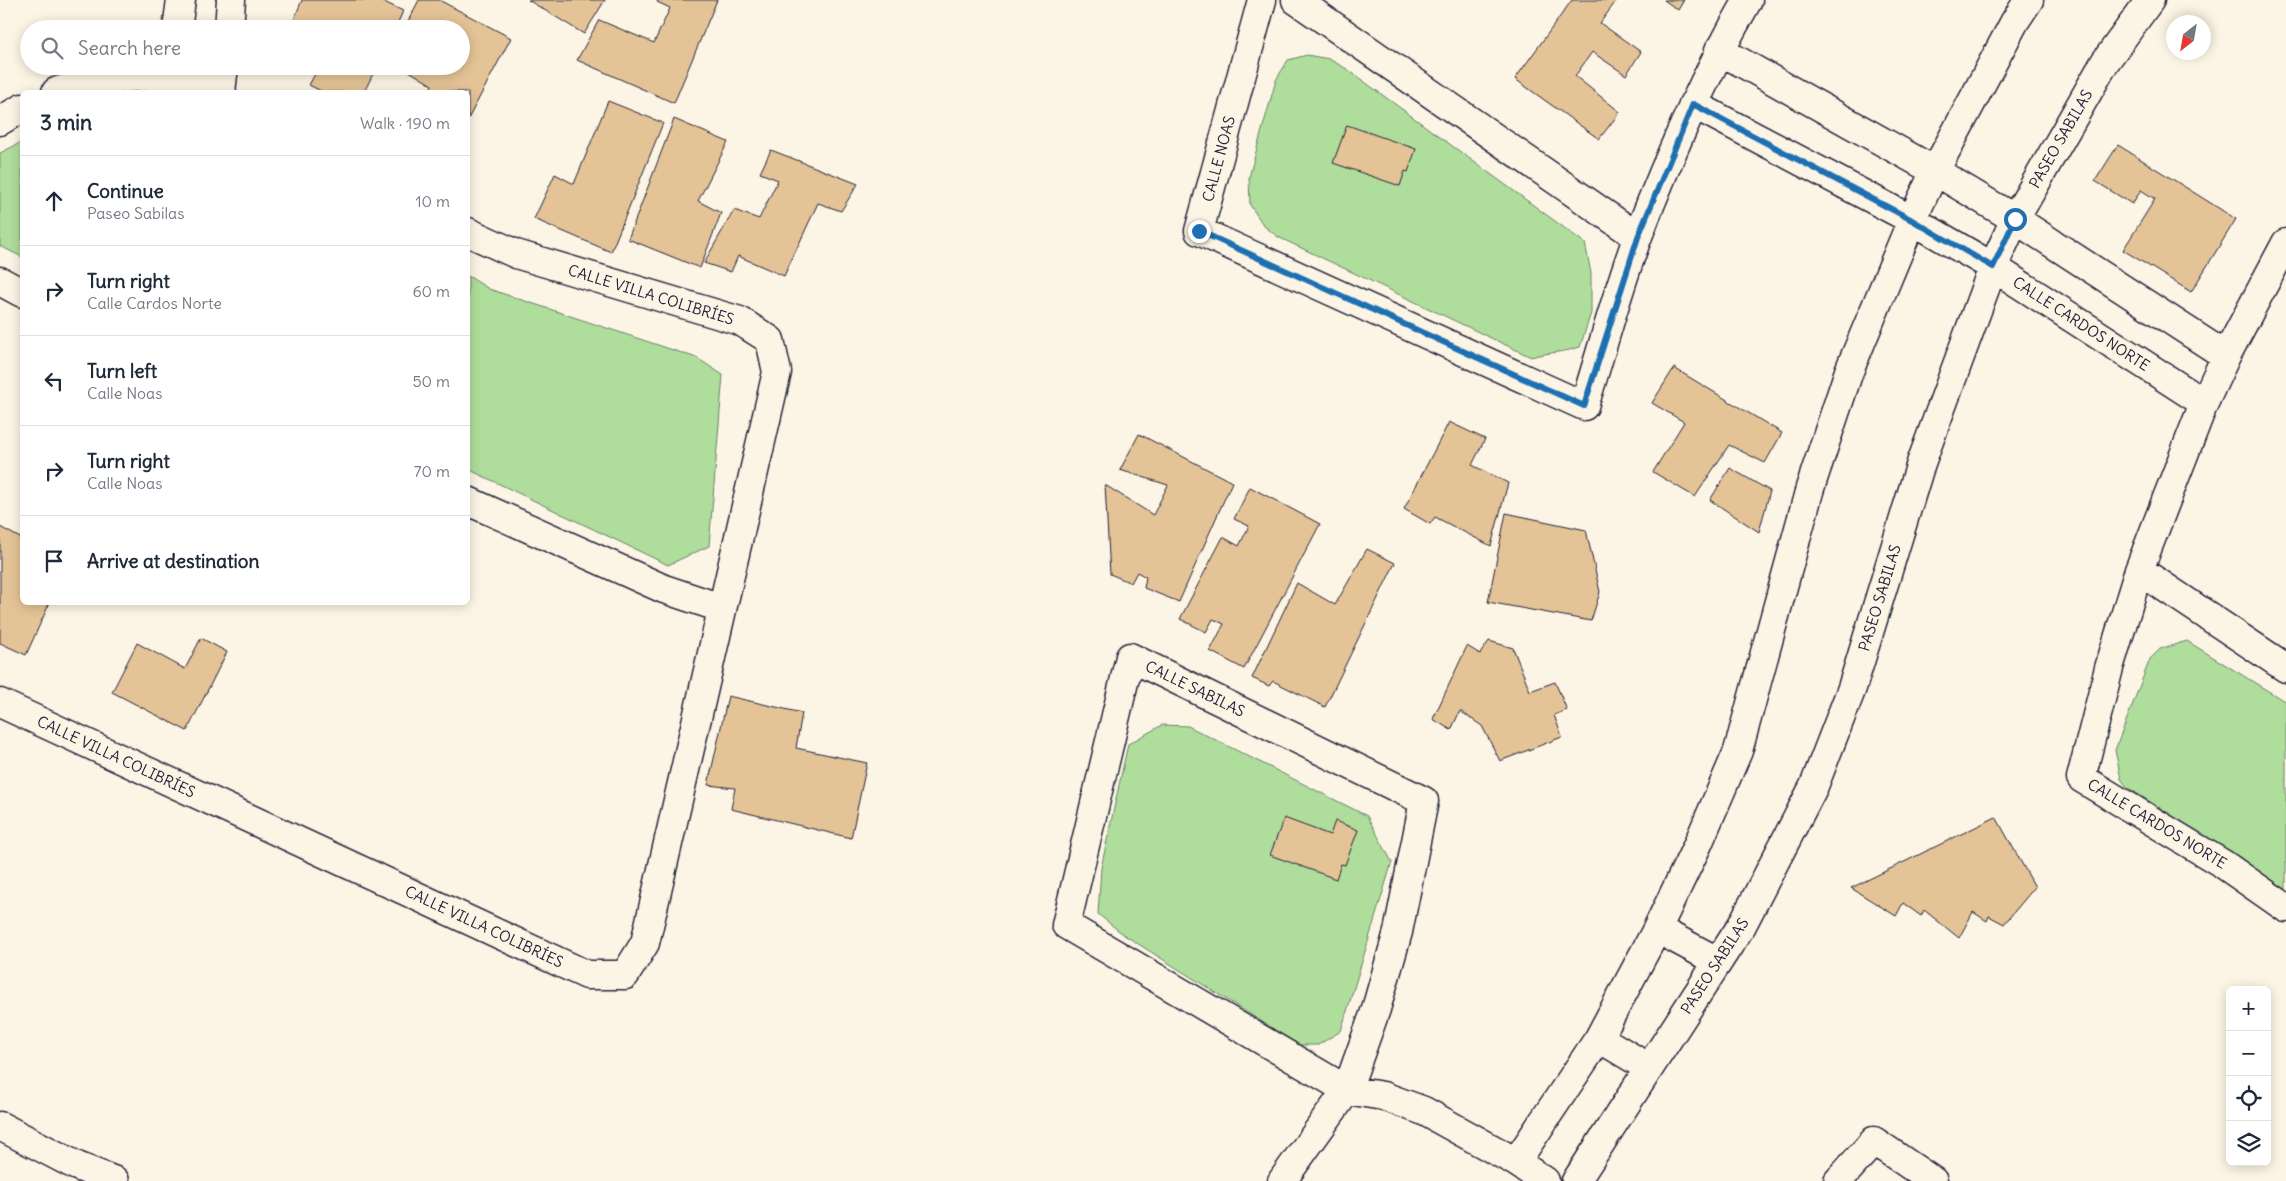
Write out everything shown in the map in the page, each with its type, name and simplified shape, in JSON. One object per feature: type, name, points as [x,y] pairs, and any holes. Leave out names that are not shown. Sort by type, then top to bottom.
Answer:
[{"type":"street","points":[[178,20],[181,0]]},
{"type":"street","points":[[230,20],[231,0]]},
{"type":"street","name":"CALLE NOAS","points":[[1262,0],[1199,231],[1584,406],[1638,237],[1693,104],[1719,50],[1748,0]]},
{"type":"street","points":[[1296,0],[1638,237]]},
{"type":"street","points":[[1516,1162],[1599,1038],[1657,929],[1698,844],[1738,751],[1810,488],[1849,371],[1912,220],[1935,171],[2015,21],[2029,0]]},
{"type":"street","name":"PASEO SABILAS","points":[[1576,1181],[1742,925],[1768,879],[1814,786],[1852,688],[1921,463],[1993,267],[2015,219],[2106,62],[2150,0]]},
{"type":"street","points":[[1719,50],[1935,171],[2015,219],[2226,356]]},
{"type":"street","points":[[64,90],[136,75]]},
{"type":"street","points":[[177,75],[194,81],[222,83]]},
{"type":"street","name":"CALLE CARDOS NORTE","points":[[1693,104],[1912,220],[1993,267],[2204,403]]},
{"type":"street","points":[[0,121],[20,109]]},
{"type":"street","name":"CALLE VILLA COLIBRÍES","points":[[0,703],[587,975],[625,975],[645,943],[777,372],[770,340],[740,320],[516,254],[470,233]]},
{"type":"street","name":"CALLE CARDOS NORTE","points":[[2286,243],[2226,356],[2204,403],[2139,570],[2109,668],[2081,778],[2223,864],[2286,908]]},
{"type":"street","points":[[0,281],[20,292]]},
{"type":"street","points":[[470,502],[664,589],[722,608]]},
{"type":"street","points":[[2139,570],[2286,668]]},
{"type":"street","name":"CALLE SABILAS","points":[[1282,1181],[1347,1090],[1376,1009],[1398,932],[1424,801],[1130,657],[1066,925],[1347,1090],[1383,1096],[1424,1111],[1516,1162],[1545,1181]]},
{"type":"street","points":[[1657,929],[1717,962]]},
{"type":"street","points":[[1599,1038],[1649,1068]]},
{"type":"street","points":[[0,1126],[77,1166],[115,1181]]},
{"type":"street","points":[[1838,1181],[1874,1141],[1933,1181]]},
{"type":"green space","points":[[1307,55],[1329,59],[1347,69],[1585,243],[1591,273],[1591,313],[1580,347],[1531,357],[1278,237],[1264,226],[1250,205],[1249,177],[1276,80],[1288,60]]},
{"type":"green space","points":[[20,143],[20,256],[0,246],[0,153]]},
{"type":"green space","points":[[470,277],[489,289],[697,358],[723,375],[709,546],[668,565],[470,470]]},
{"type":"green space","points":[[2187,641],[2286,702],[2286,889],[2127,787],[2121,779],[2115,750],[2150,659],[2160,649]]},
{"type":"green space","points":[[1162,725],[1188,726],[1367,816],[1392,862],[1341,1031],[1318,1045],[1299,1045],[1124,935],[1098,914],[1101,868],[1128,744]]},
{"type":"building","points":[[302,0],[380,0],[403,11],[399,20],[294,20]]},
{"type":"building","points":[[419,0],[439,0],[511,38],[470,115],[470,90],[429,90],[432,85],[416,75],[470,75],[470,20],[409,20]]},
{"type":"building","points":[[528,0],[605,0],[584,34]]},
{"type":"building","points":[[658,0],[717,0],[674,103],[577,60],[599,20],[654,43],[670,8],[657,2]]},
{"type":"building","points":[[1572,0],[1617,0],[1600,23],[1641,52],[1626,75],[1592,52],[1575,76],[1620,112],[1599,139],[1515,79]]},
{"type":"building","points":[[1664,0],[1684,0],[1678,10]]},
{"type":"building","points":[[314,75],[372,75],[365,90],[319,90],[309,85]]},
{"type":"building","points":[[608,101],[663,123],[611,252],[534,219],[555,174],[574,184]]},
{"type":"building","points":[[674,119],[728,142],[698,201],[721,213],[700,268],[628,239]]},
{"type":"building","points":[[1347,125],[1416,149],[1408,172],[1405,171],[1400,186],[1333,163]]},
{"type":"building","points":[[2118,145],[2236,219],[2191,292],[2123,250],[2155,199],[2141,190],[2132,204],[2095,181]]},
{"type":"building","points":[[771,150],[858,184],[841,211],[818,203],[784,276],[738,256],[731,272],[704,263],[734,210],[759,219],[778,180],[760,173]]},
{"type":"building","points":[[1674,368],[1782,433],[1765,463],[1729,445],[1695,497],[1653,472],[1684,422],[1652,403]]},
{"type":"building","points":[[1449,422],[1485,439],[1472,465],[1508,483],[1491,546],[1435,517],[1430,524],[1404,509]]},
{"type":"building","points":[[1139,434],[1232,482],[1179,602],[1144,588],[1146,577],[1137,572],[1131,583],[1110,574],[1105,485],[1153,515],[1168,485],[1120,470]]},
{"type":"building","points":[[1730,468],[1770,491],[1759,532],[1710,500]]},
{"type":"building","points":[[1250,487],[1320,524],[1244,669],[1210,651],[1224,624],[1213,619],[1206,632],[1180,619],[1223,537],[1239,546],[1249,526],[1234,519]]},
{"type":"building","points":[[1506,513],[1586,530],[1600,592],[1591,621],[1488,602]]},
{"type":"building","points":[[0,527],[20,538],[20,605],[49,605],[26,655],[0,643]]},
{"type":"building","points":[[1367,549],[1395,563],[1325,707],[1273,681],[1269,686],[1252,678],[1297,583],[1335,605]]},
{"type":"building","points":[[201,638],[227,652],[187,731],[112,692],[137,643],[185,669]]},
{"type":"building","points":[[1489,641],[1513,648],[1530,691],[1555,682],[1567,710],[1554,715],[1562,737],[1500,761],[1482,726],[1460,711],[1451,730],[1433,719],[1467,646],[1480,654]]},
{"type":"building","points":[[728,696],[802,713],[796,748],[867,763],[851,838],[731,809],[735,788],[708,785]]},
{"type":"building","points":[[1996,817],[2035,887],[2004,924],[1989,916],[1987,921],[1973,912],[1959,938],[1924,910],[1921,916],[1903,903],[1896,916],[1851,888]]},
{"type":"building","points":[[1284,818],[1330,835],[1335,821],[1358,830],[1345,865],[1341,864],[1336,879],[1270,855]]},
{"type":"route","points":[[1199,231],[1584,406],[1638,237],[1693,104],[1912,220],[1993,267],[2015,219]]}]
